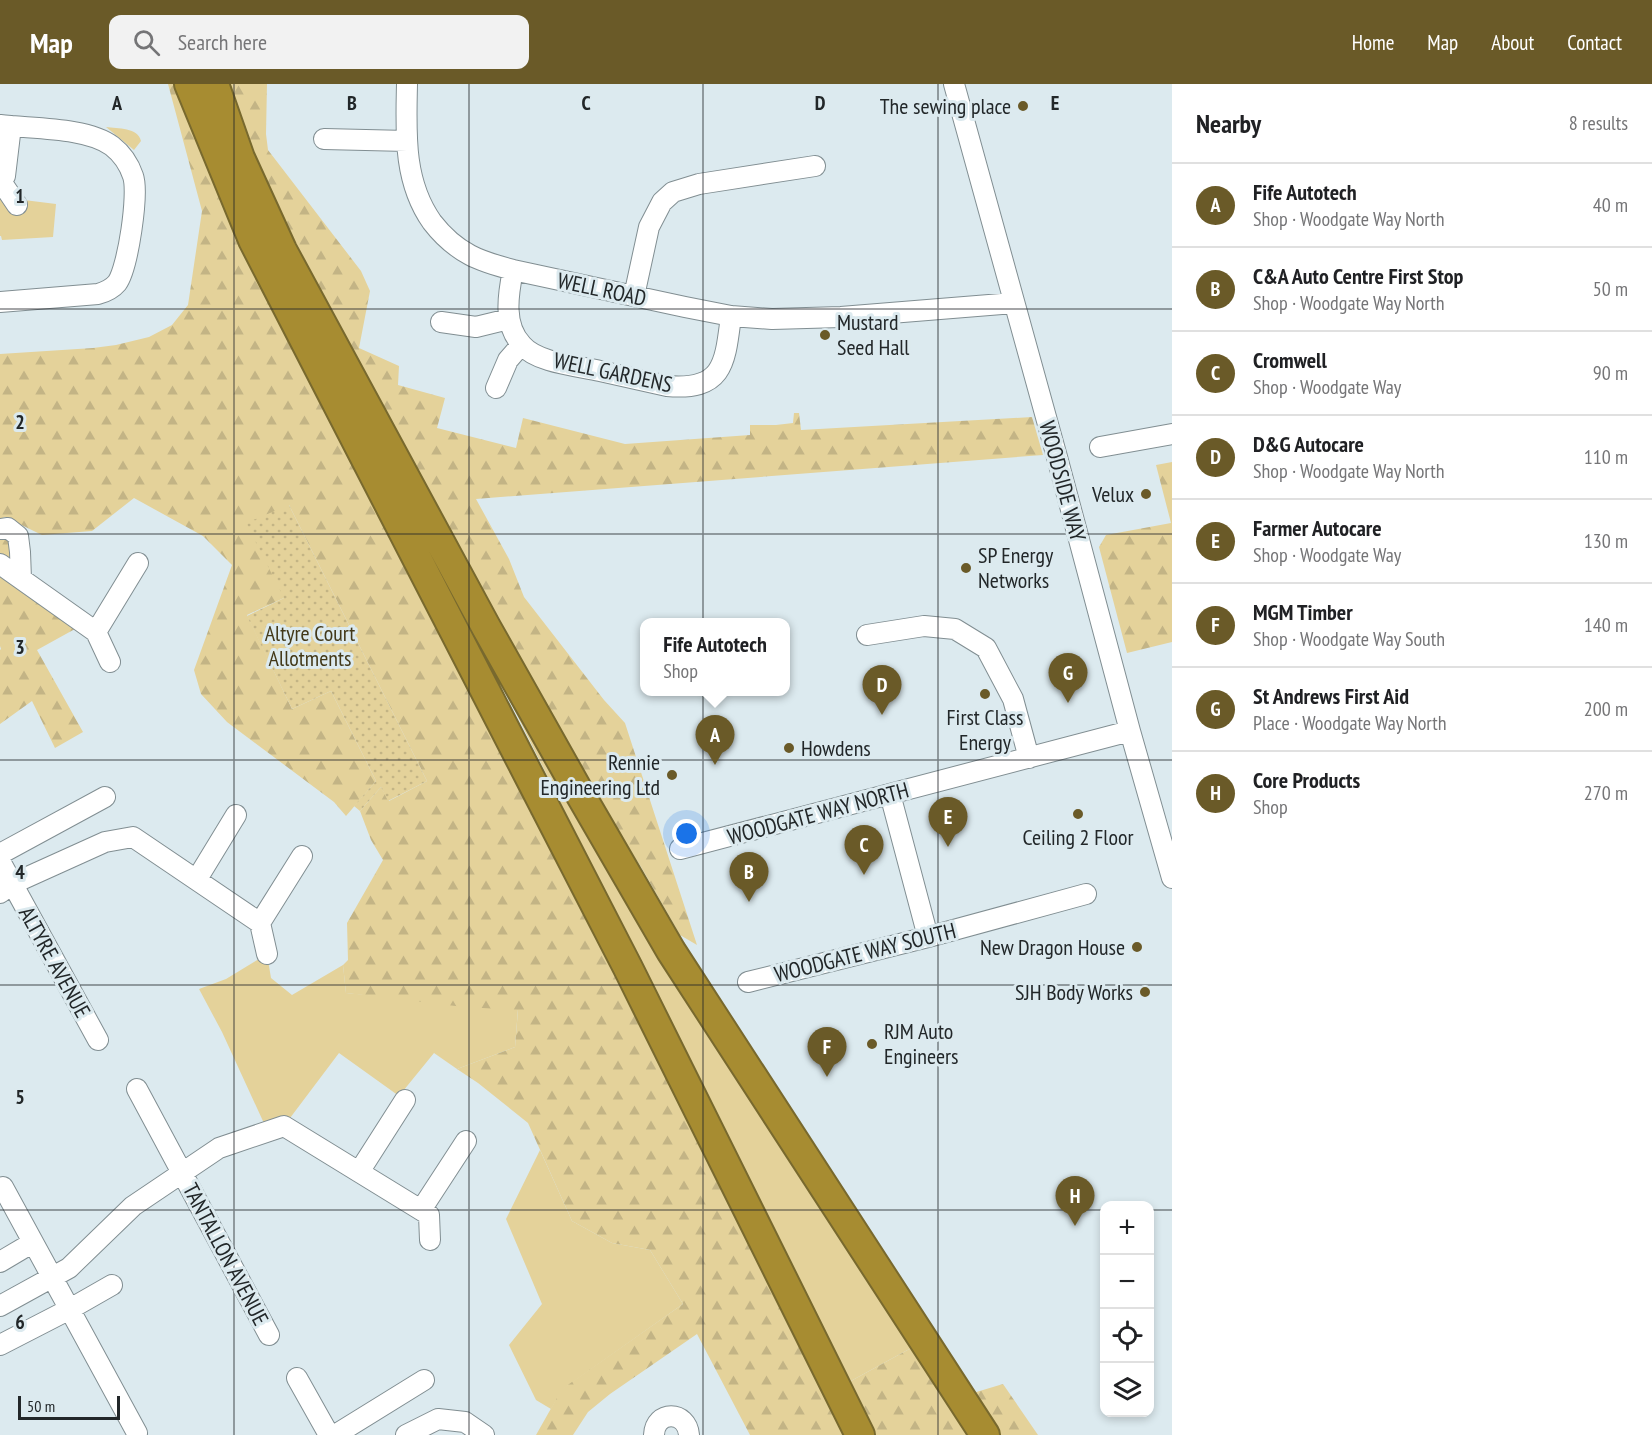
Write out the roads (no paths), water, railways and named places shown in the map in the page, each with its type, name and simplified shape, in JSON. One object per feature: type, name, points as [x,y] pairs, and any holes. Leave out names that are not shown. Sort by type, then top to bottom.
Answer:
[{"type":"highway","points":[[189,84],[253,240],[628,968],[860,1435]]},
{"type":"highway","points":[[214,84],[240,158],[282,250],[480,616],[580,794],[671,951],[985,1435]]},
{"type":"street","name":"WELL ROAD","points":[[407,84],[407,141],[410,174],[416,194],[437,229],[450,242],[484,262],[685,308],[731,316],[772,319],[896,314],[1014,303]]},
{"type":"street","name":"WOODSIDE WAY","points":[[954,84],[1172,877]]},
{"type":"street","points":[[0,302],[98,294],[106,292],[116,284],[124,266],[134,204],[133,160],[92,136],[5,126],[5,176],[1,183],[17,205]]},
{"type":"street","points":[[324,139],[407,141]]},
{"type":"street","points":[[634,296],[649,227],[662,202],[673,192],[699,184],[815,166]]},
{"type":"street","points":[[496,388],[508,360],[521,345],[509,319],[509,293],[513,270]]},
{"type":"street","name":"WELL GARDENS","points":[[521,345],[546,359],[667,386],[683,387],[709,380],[722,366],[731,316]]},
{"type":"street","points":[[441,322],[476,327],[509,319]]},
{"type":"street","points":[[1100,447],[1172,434]]},
{"type":"street","points":[[0,529],[8,528],[18,536],[21,579]]},
{"type":"street","points":[[96,632],[138,563]]},
{"type":"street","points":[[0,564],[96,632],[110,662]]},
{"type":"street","points":[[867,635],[924,626],[955,629],[986,648],[1013,699],[1029,758]]},
{"type":"street","name":"WOODGATE WAY NORTH","points":[[680,849],[1130,731]]},
{"type":"street","points":[[890,794],[928,937]]},
{"type":"street","points":[[0,854],[105,797]]},
{"type":"street","points":[[237,815],[197,879],[260,923],[267,954]]},
{"type":"street","name":"ALTYRE AVENUE","points":[[6,889],[105,842],[133,837],[197,879]]},
{"type":"street","points":[[260,923],[302,856]]},
{"type":"street","name":"ALTYRE AVENUE","points":[[0,861],[6,889],[98,1040]]},
{"type":"street","name":"WOODGATE WAY SOUTH","points":[[748,982],[928,937],[1086,894]]},
{"type":"street","name":"TANTALLON AVENUE","points":[[137,1089],[269,1335]]},
{"type":"street","points":[[405,1100],[359,1172],[429,1215],[430,1240]]},
{"type":"street","name":"TANTALLON AVENUE","points":[[0,1306],[69,1268],[133,1206],[219,1148],[285,1126],[359,1172]]},
{"type":"street","points":[[421,1210],[466,1141]]},
{"type":"street","points":[[3,1187],[137,1433]]},
{"type":"street","points":[[0,1262],[32,1244]]},
{"type":"street","points":[[0,1345],[112,1285]]},
{"type":"street","points":[[297,1378],[329,1435]]},
{"type":"street","points":[[335,1435],[424,1380]]},
{"type":"street","points":[[654,1435],[660,1420],[671,1416],[682,1420],[688,1430],[688,1435]]},
{"type":"street","points":[[406,1435],[438,1419],[465,1422],[484,1435]]},
{"type":"place","name":"The sewing place","points":[[1023,106]]},
{"type":"place","name":"Mustard Seed Hall","points":[[825,335]]},
{"type":"place","name":"Velux","points":[[1146,494]]},
{"type":"place","name":"SP Energy Networks","points":[[966,568]]},
{"type":"place","name":"First Class Energy","points":[[985,694]]},
{"type":"place","name":"St Andrews First Aid","points":[[1068,703]]},
{"type":"place","name":"D&G Autocare","points":[[882,715]]},
{"type":"place","name":"Howdens","points":[[789,748]]},
{"type":"place","name":"Fife Autotech","points":[[715,765]]},
{"type":"place","name":"Rennie Engineering Ltd","points":[[672,775]]},
{"type":"place","name":"Ceiling 2 Floor","points":[[1078,814]]},
{"type":"place","name":"Farmer Autocare","points":[[948,847]]},
{"type":"place","name":"Cromwell","points":[[864,875]]},
{"type":"place","name":"C&A Auto Centre First Stop","points":[[749,902]]},
{"type":"place","name":"New Dragon House","points":[[1137,947]]},
{"type":"place","name":"SJH Body Works","points":[[1145,992]]},
{"type":"place","name":"RJM Auto Engineers","points":[[872,1044]]},
{"type":"place","name":"MGM Timber","points":[[827,1077]]},
{"type":"place","name":"Core Products","points":[[1075,1226]]},
{"type":"park label","name":"Altyre Court Allotments","points":[[310,646]]}]
